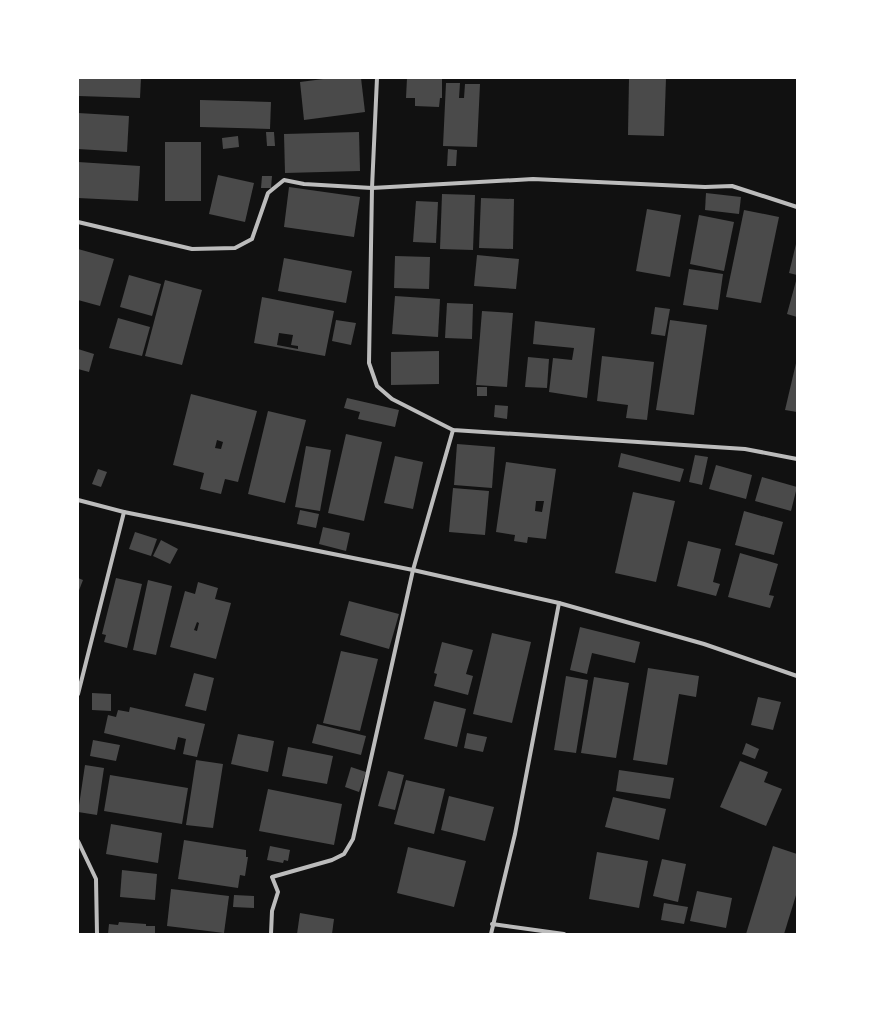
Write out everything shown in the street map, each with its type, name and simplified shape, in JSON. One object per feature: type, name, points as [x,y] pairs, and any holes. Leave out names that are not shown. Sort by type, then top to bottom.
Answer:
[{"type":"street","points":[[377,78],[372,188],[369,363],[377,386],[392,399],[453,430],[745,449],[797,459]]},
{"type":"street","points":[[78,222],[192,249],[235,248],[252,239],[268,193],[284,180],[304,184],[372,188],[533,179],[705,187],[732,186],[797,207]]},
{"type":"street","points":[[272,934],[272,911],[278,892],[272,877],[332,860],[344,854],[353,839],[413,570],[453,430]]},
{"type":"street","points":[[78,500],[124,512],[413,570],[559,603],[704,644],[797,676]]},
{"type":"street","points":[[78,694],[124,512]]},
{"type":"street","points":[[490,934],[514,834],[559,603]]},
{"type":"street","points":[[78,841],[96,879],[97,934]]},
{"type":"street","points":[[492,924],[564,934]]},
{"type":"building","points":[[78,78],[141,78],[140,98],[78,96]]},
{"type":"building","points":[[331,78],[361,78],[365,112],[304,120],[300,82]]},
{"type":"building","points":[[407,78],[442,78],[442,98],[440,98],[439,107],[415,106],[415,98],[406,98]]},
{"type":"building","points":[[629,78],[666,78],[664,136],[628,135]]},
{"type":"building","points":[[446,83],[460,83],[459,98],[464,98],[465,84],[480,84],[477,147],[443,146]]},
{"type":"building","points":[[200,100],[271,102],[270,129],[200,127]]},
{"type":"building","points":[[78,113],[129,116],[127,152],[78,149]]},
{"type":"building","points":[[266,132],[274,132],[275,146],[267,146]]},
{"type":"building","points":[[359,132],[360,171],[285,173],[284,134]]},
{"type":"building","points":[[238,136],[239,147],[223,149],[222,138]]},
{"type":"building","points":[[165,142],[201,142],[201,201],[165,201]]},
{"type":"building","points":[[448,149],[457,150],[456,166],[447,166]]},
{"type":"building","points":[[78,162],[140,166],[138,201],[78,198]]},
{"type":"building","points":[[218,175],[254,183],[245,222],[209,214]]},
{"type":"building","points":[[262,176],[272,176],[271,188],[261,188]]},
{"type":"building","points":[[289,187],[360,197],[354,237],[284,227]]},
{"type":"building","points":[[706,193],[741,197],[739,214],[705,210]]},
{"type":"building","points":[[442,194],[475,195],[473,250],[440,249]]},
{"type":"building","points":[[481,198],[514,199],[513,249],[479,248]]},
{"type":"building","points":[[416,201],[438,202],[436,243],[413,242]]},
{"type":"building","points":[[647,209],[681,215],[670,277],[636,271]]},
{"type":"building","points":[[744,210],[779,217],[761,303],[726,297]]},
{"type":"building","points":[[699,215],[734,222],[724,271],[690,264]]},
{"type":"building","points":[[797,240],[797,275],[789,273]]},
{"type":"building","points":[[78,249],[114,259],[100,306],[78,300]]},
{"type":"building","points":[[477,255],[519,259],[516,289],[474,286]]},
{"type":"building","points":[[395,256],[430,257],[429,289],[394,288]]},
{"type":"building","points":[[284,258],[352,271],[346,303],[278,291]]},
{"type":"building","points":[[689,269],[723,274],[718,310],[683,305]]},
{"type":"building","points":[[129,275],[161,284],[152,316],[120,307]]},
{"type":"building","points":[[165,280],[202,290],[182,365],[145,356]]},
{"type":"building","points":[[796,281],[797,282],[797,317],[787,314]]},
{"type":"building","points":[[395,296],[440,299],[438,337],[392,334]]},
{"type":"building","points":[[262,297],[334,311],[325,356],[254,343]],"holes":[[[279,333],[293,335],[291,345],[298,346],[298,349],[277,345]]]},
{"type":"building","points":[[447,303],[473,304],[472,339],[445,338]]},
{"type":"building","points":[[655,307],[670,309],[665,336],[651,334]]},
{"type":"building","points":[[482,311],[513,313],[507,387],[476,385]]},
{"type":"building","points":[[118,318],[150,327],[142,356],[109,348]]},
{"type":"building","points":[[336,320],[356,323],[351,345],[332,341]]},
{"type":"building","points":[[670,320],[707,325],[694,415],[656,410]]},
{"type":"building","points":[[535,321],[595,328],[587,398],[549,392],[553,358],[572,360],[574,348],[533,344]]},
{"type":"building","points":[[78,349],[94,354],[89,372],[78,369]]},
{"type":"building","points":[[439,351],[439,384],[391,385],[391,352]]},
{"type":"building","points":[[602,356],[654,362],[647,420],[626,418],[628,405],[597,401]]},
{"type":"building","points":[[528,357],[549,359],[547,388],[525,387]]},
{"type":"building","points":[[797,359],[797,412],[785,410]]},
{"type":"building","points":[[477,387],[487,387],[487,396],[477,396]]},
{"type":"building","points":[[191,394],[257,411],[238,482],[225,479],[221,494],[200,489],[204,473],[173,465]],"holes":[[[217,440],[223,442],[221,449],[215,448]]]},
{"type":"building","points":[[347,398],[399,410],[395,427],[358,419],[360,412],[344,408]]},
{"type":"building","points":[[495,405],[508,406],[507,419],[494,417]]},
{"type":"building","points":[[268,411],[306,420],[285,503],[248,494]]},
{"type":"building","points":[[346,434],[382,442],[364,521],[328,513]]},
{"type":"building","points":[[457,444],[495,447],[492,488],[454,485]]},
{"type":"building","points":[[306,446],[331,450],[320,511],[295,507]]},
{"type":"building","points":[[621,453],[684,469],[680,482],[618,467]]},
{"type":"building","points":[[695,455],[708,457],[702,485],[689,482]]},
{"type":"building","points":[[395,456],[423,462],[413,509],[384,503]]},
{"type":"building","points":[[506,462],[556,469],[546,539],[528,537],[527,543],[514,541],[515,535],[496,532]],"holes":[[[536,501],[544,501],[542,512],[535,511]]]},
{"type":"building","points":[[716,465],[752,475],[746,499],[709,489]]},
{"type":"building","points":[[98,469],[107,472],[101,487],[92,484]]},
{"type":"building","points":[[762,477],[797,487],[791,511],[755,501]]},
{"type":"building","points":[[453,488],[489,491],[485,535],[449,532]]},
{"type":"building","points":[[633,492],[675,501],[656,582],[615,573]]},
{"type":"building","points":[[300,510],[319,514],[316,528],[297,524]]},
{"type":"building","points":[[744,511],[783,522],[774,555],[735,545]]},
{"type":"building","points":[[323,527],[350,533],[346,551],[319,544]]},
{"type":"building","points":[[135,532],[157,539],[151,556],[129,549]]},
{"type":"building","points":[[161,540],[178,549],[170,564],[153,556]]},
{"type":"building","points":[[688,541],[721,549],[713,582],[720,584],[716,596],[677,586]]},
{"type":"building","points":[[740,553],[778,564],[769,595],[774,596],[770,608],[728,597]]},
{"type":"building","points":[[78,578],[83,580],[78,593]]},
{"type":"building","points":[[116,578],[142,584],[127,648],[104,642],[106,635],[102,634]]},
{"type":"building","points":[[148,580],[172,586],[156,655],[133,650]]},
{"type":"building","points":[[198,582],[218,588],[215,599],[231,603],[216,659],[170,647],[185,591],[195,594]],"holes":[[[197,622],[199,623],[197,631],[194,630]]]},
{"type":"building","points":[[349,601],[399,614],[389,649],[340,635]]},
{"type":"building","points":[[580,627],[640,642],[635,663],[592,653],[587,674],[570,670]]},
{"type":"building","points":[[492,633],[531,642],[512,723],[473,714]]},
{"type":"building","points":[[442,642],[473,650],[466,674],[473,676],[468,695],[434,686],[437,674],[434,673]]},
{"type":"building","points":[[341,651],[378,659],[360,731],[323,723]]},
{"type":"building","points":[[648,668],[699,676],[696,697],[679,694],[667,765],[633,760]]},
{"type":"building","points":[[194,673],[214,678],[206,711],[185,706]]},
{"type":"building","points":[[566,676],[588,680],[576,753],[554,750]]},
{"type":"building","points":[[594,677],[629,683],[616,758],[581,753]]},
{"type":"building","points":[[92,693],[111,694],[111,711],[92,710]]},
{"type":"building","points":[[758,697],[781,702],[773,730],[751,725]]},
{"type":"building","points":[[434,701],[466,709],[457,747],[424,739]]},
{"type":"building","points":[[130,707],[205,724],[197,757],[183,754],[186,739],[178,737],[175,750],[104,733],[108,715],[116,717],[118,710],[129,712]]},
{"type":"building","points":[[317,724],[366,736],[361,755],[312,743]]},
{"type":"building","points":[[467,733],[487,737],[483,752],[464,748]]},
{"type":"building","points":[[238,734],[274,741],[268,772],[231,764]]},
{"type":"building","points":[[93,740],[120,745],[116,761],[90,756]]},
{"type":"building","points":[[746,743],[759,749],[755,759],[742,754]]},
{"type":"building","points":[[288,747],[333,756],[327,784],[282,776]]},
{"type":"building","points":[[196,760],[223,764],[213,828],[186,825]]},
{"type":"building","points":[[740,761],[768,772],[764,782],[782,789],[766,826],[720,807]]},
{"type":"building","points":[[85,765],[104,768],[97,815],[78,812]]},
{"type":"building","points":[[351,767],[366,772],[359,792],[345,787]]},
{"type":"building","points":[[619,770],[674,778],[670,799],[616,791]]},
{"type":"building","points":[[388,771],[404,775],[395,810],[378,806]]},
{"type":"building","points":[[110,775],[188,788],[182,824],[104,811]]},
{"type":"building","points":[[406,780],[445,789],[434,834],[394,824]]},
{"type":"building","points":[[268,789],[342,804],[334,845],[259,831]]},
{"type":"building","points":[[449,796],[494,807],[485,841],[441,830]]},
{"type":"building","points":[[613,797],[666,809],[659,840],[605,827]]},
{"type":"building","points":[[111,824],[162,833],[158,863],[106,854]]},
{"type":"building","points":[[184,840],[246,850],[246,857],[248,857],[245,876],[240,875],[238,888],[178,879]]},
{"type":"building","points":[[270,846],[290,850],[288,861],[284,860],[283,863],[267,860]]},
{"type":"building","points":[[773,846],[797,854],[797,892],[784,934],[746,934]]},
{"type":"building","points":[[408,847],[466,861],[454,907],[397,893]]},
{"type":"building","points":[[597,852],[648,861],[639,908],[589,899]]},
{"type":"building","points":[[662,859],[686,864],[678,902],[653,896]]},
{"type":"building","points":[[122,870],[157,874],[155,900],[120,897]]},
{"type":"building","points":[[171,889],[229,896],[224,933],[167,926]]},
{"type":"building","points":[[697,891],[732,898],[726,928],[690,921]]},
{"type":"building","points":[[234,895],[254,896],[254,908],[233,907]]},
{"type":"building","points":[[664,903],[688,907],[684,924],[661,920]]},
{"type":"building","points":[[300,913],[334,919],[332,934],[297,934]]},
{"type":"building","points":[[119,922],[155,926],[155,934],[108,934],[109,924],[118,925]]}]
